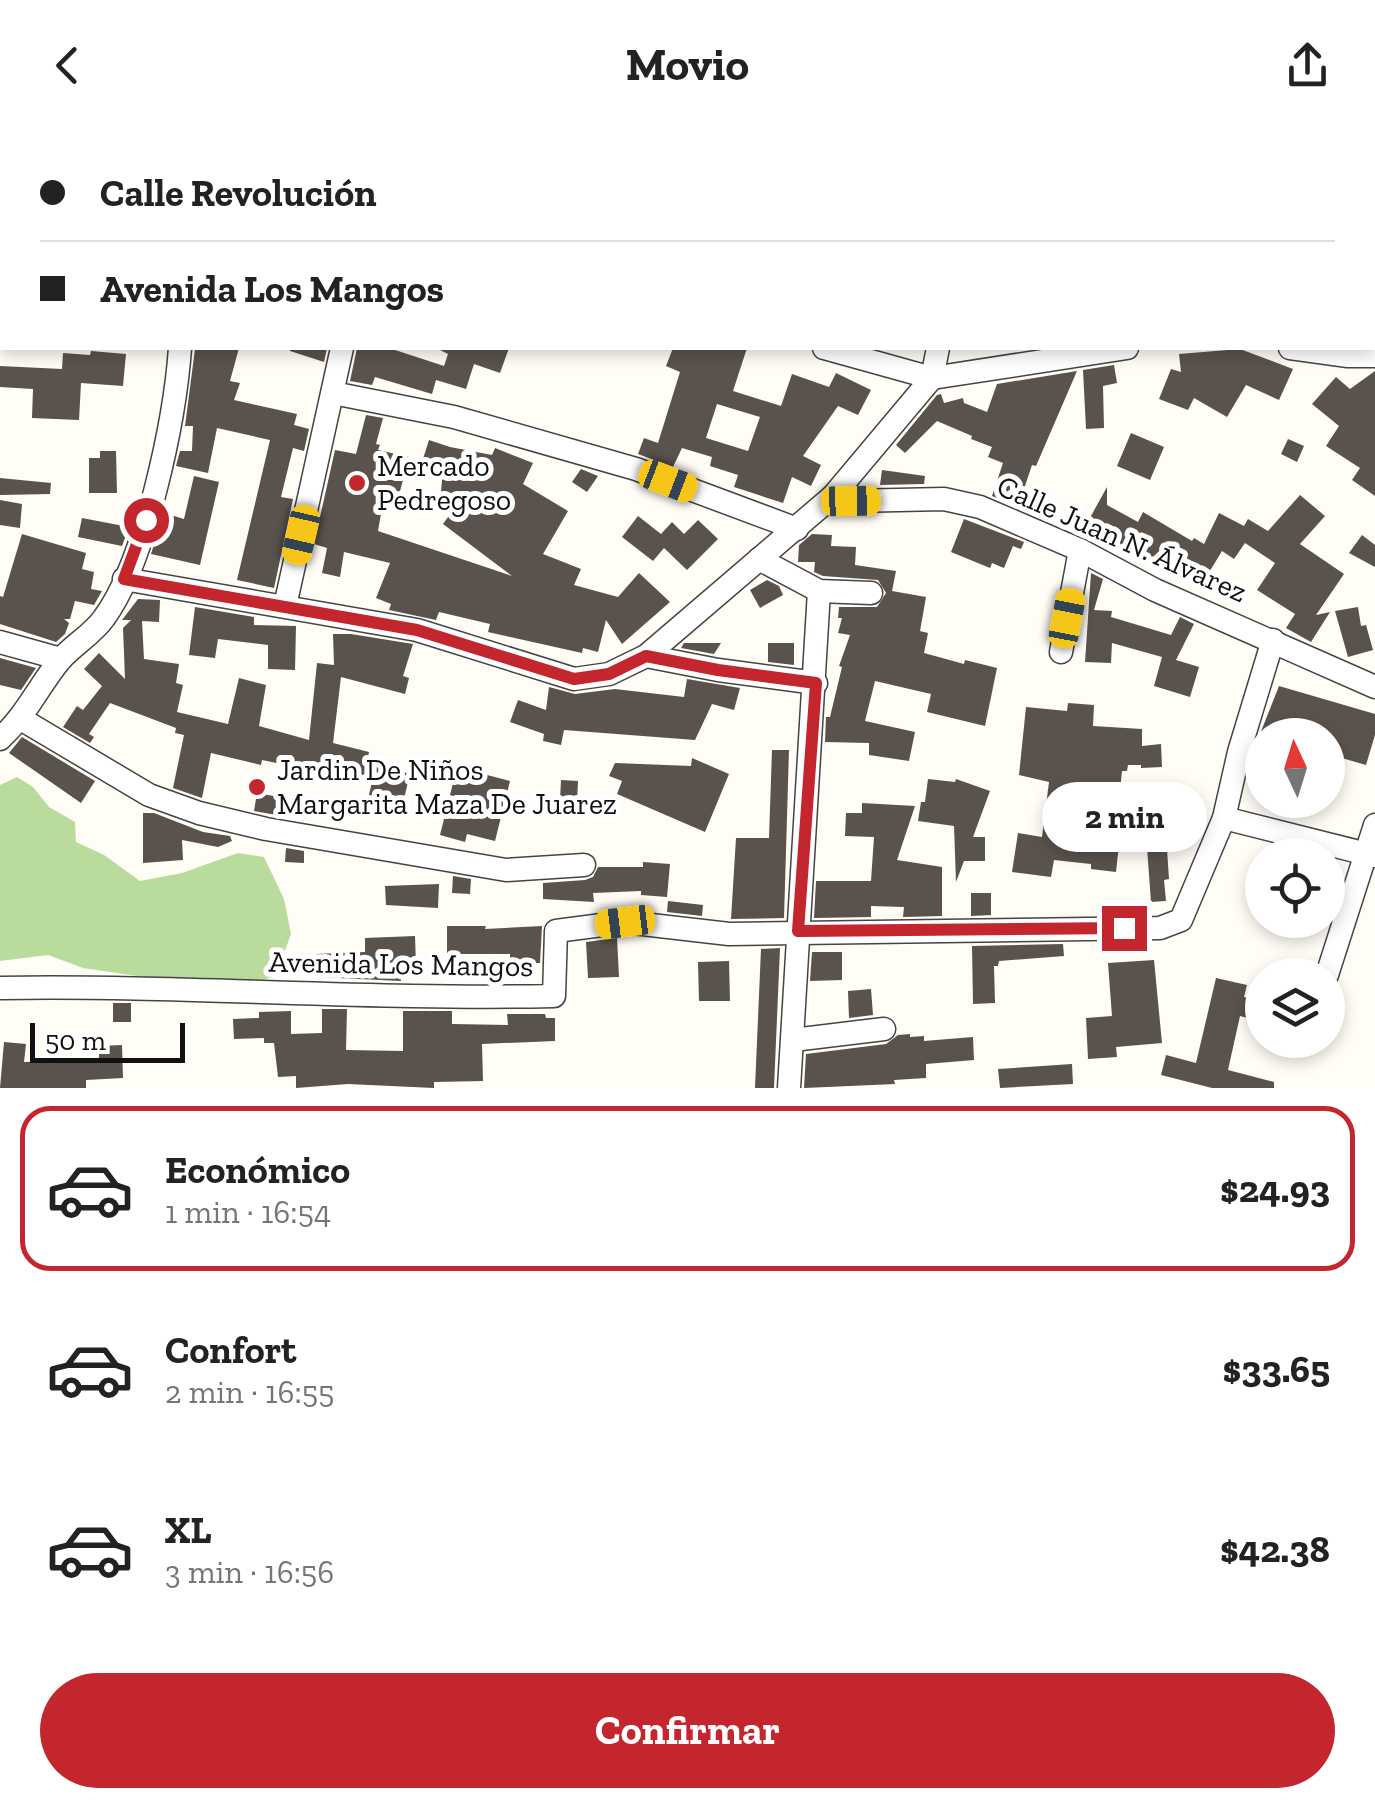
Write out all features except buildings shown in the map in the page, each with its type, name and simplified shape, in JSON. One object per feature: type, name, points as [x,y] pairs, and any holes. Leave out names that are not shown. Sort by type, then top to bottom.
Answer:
[{"type":"street","points":[[0,739],[21,719],[61,659],[104,619],[124,579],[159,474],[180,350]]},
{"type":"street","points":[[285,606],[342,350]]},
{"type":"street","points":[[831,350],[932,378],[1115,350]]},
{"type":"street","points":[[124,579],[417,630],[574,679],[609,674],[646,656],[832,496],[932,378],[938,350]]},
{"type":"street","points":[[1304,350],[1375,356]]},
{"type":"street","points":[[333,393],[454,417],[636,469],[797,529]]},
{"type":"street","name":"Calle Juan N. Álvarez","points":[[832,496],[851,501],[944,499],[980,507],[1375,687]]},
{"type":"street","points":[[1061,652],[1080,550]]},
{"type":"street","points":[[758,558],[819,591],[871,593]]},
{"type":"street","points":[[789,1088],[819,591]]},
{"type":"street","name":"Avenida Los Mangos","points":[[0,988],[83,986],[428,999],[554,996],[556,931],[625,922],[729,934],[1160,928],[1182,920],[1224,818],[1239,752],[1273,640]]},
{"type":"street","points":[[0,642],[61,659]]},
{"type":"street","points":[[646,656],[816,683]]},
{"type":"street","points":[[21,719],[149,795],[199,813],[266,829],[506,870],[584,865]]},
{"type":"street","points":[[1224,818],[1370,855]]},
{"type":"street","points":[[1332,958],[1370,855],[1375,824]]},
{"type":"street","points":[[793,1040],[884,1029]]},
{"type":"green space","points":[[17,777],[33,787],[49,807],[75,822],[76,842],[104,855],[140,881],[182,873],[238,853],[264,857],[284,899],[291,934],[276,975],[254,984],[191,984],[83,968],[48,955],[0,961],[0,785]]},
{"type":"place","name":"Mercado Pedregoso","points":[[357,483]]},
{"type":"place","name":"Jardin De Niños Margarita Maza De Juarez","points":[[257,787]]},
{"type":"route","points":[[146,520],[124,579],[417,630],[574,679],[609,674],[646,656],[816,683],[798,931],[1124,928]]}]
